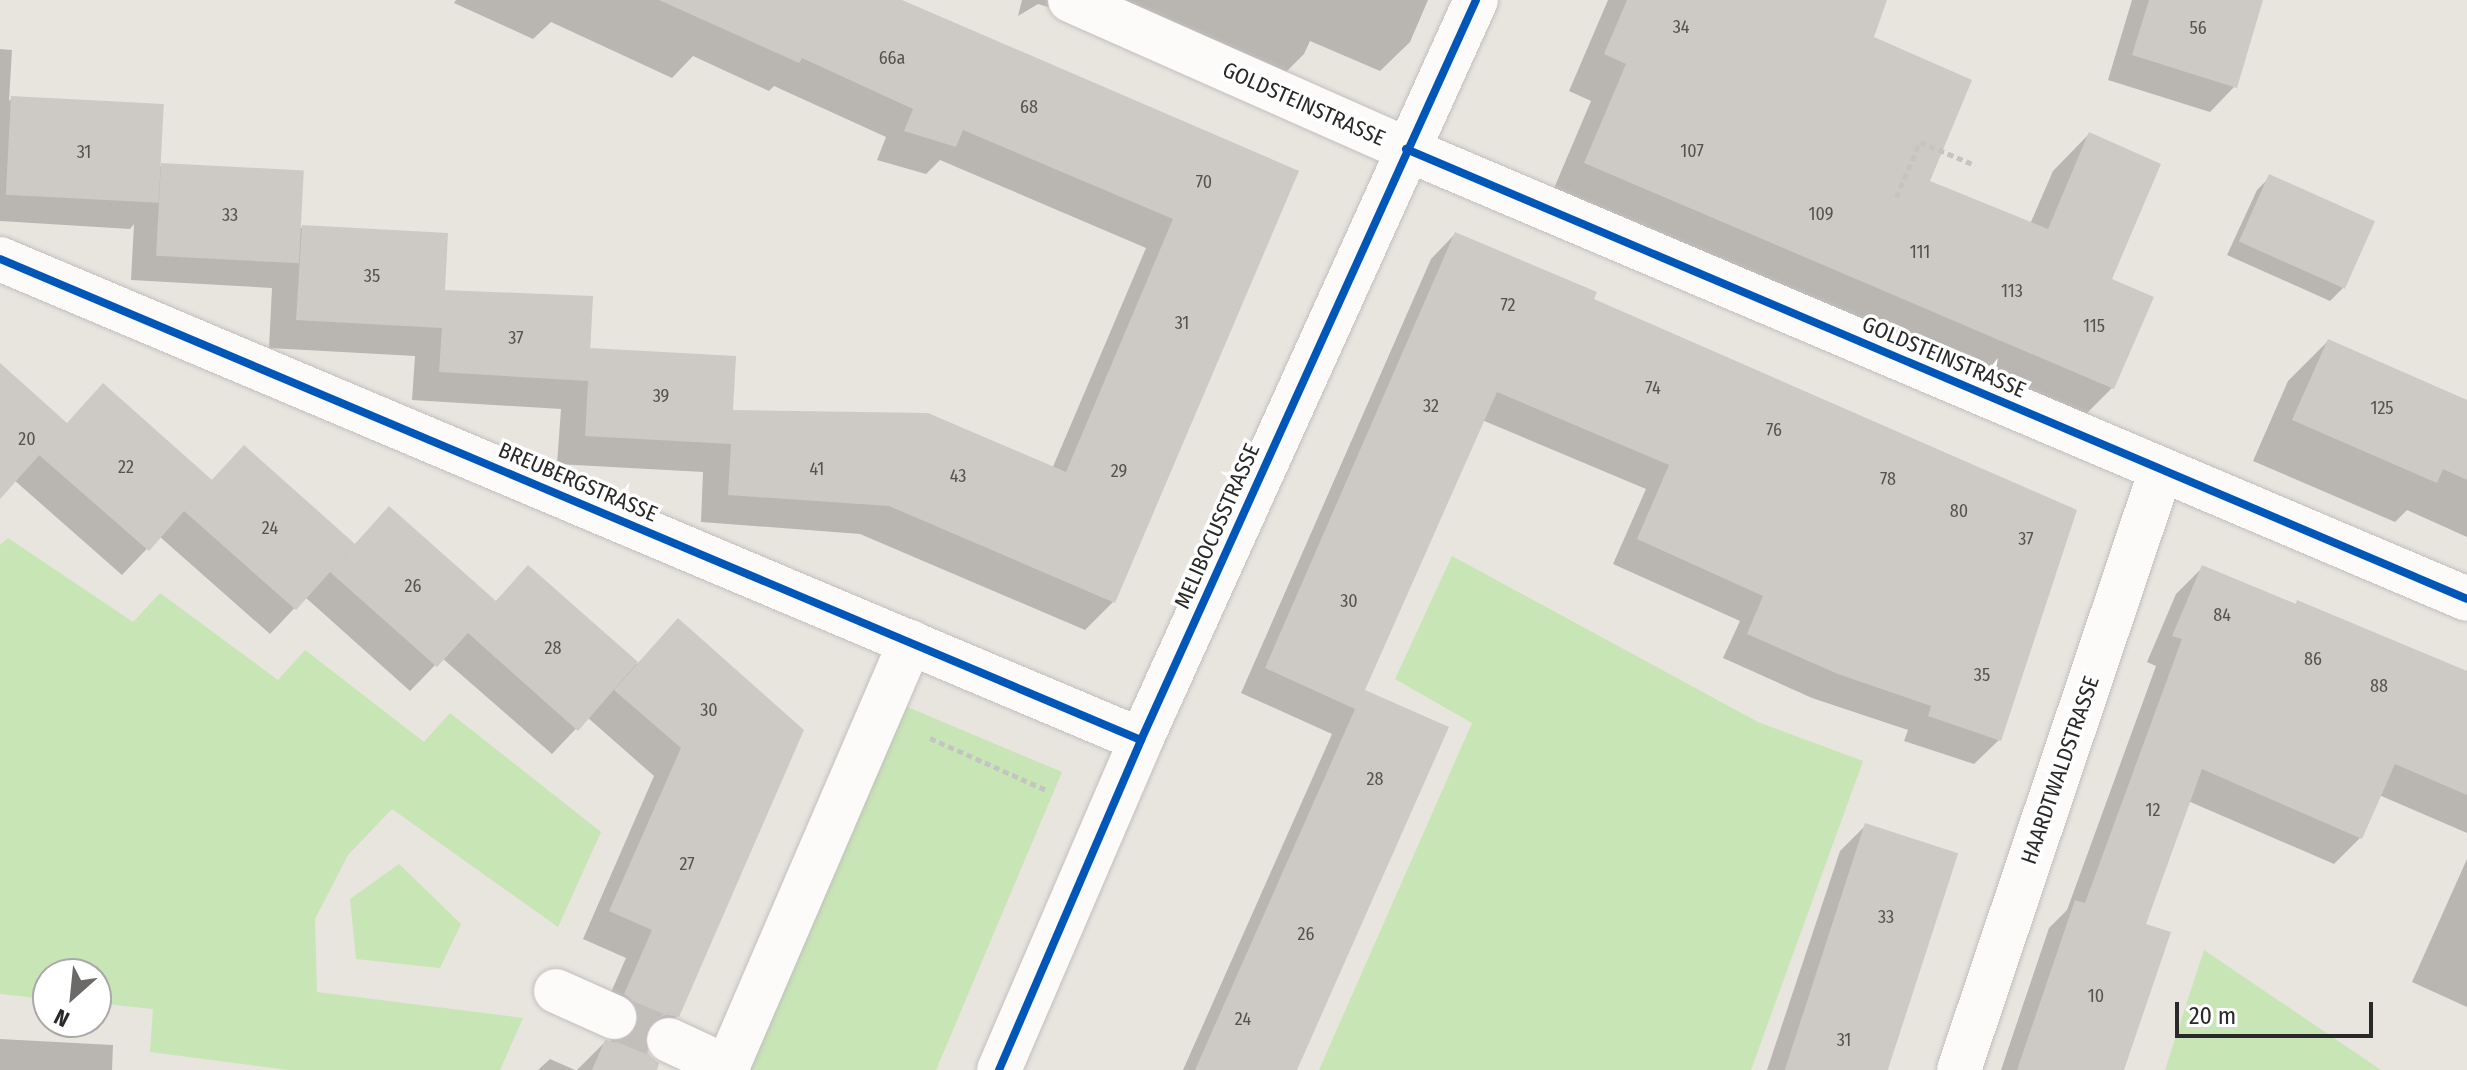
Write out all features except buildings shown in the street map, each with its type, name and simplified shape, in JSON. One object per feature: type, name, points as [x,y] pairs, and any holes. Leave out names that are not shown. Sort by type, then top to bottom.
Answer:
[{"type":"street","name":"GOLDSTEINSTRASSE","points":[[1070,0],[1406,149],[2467,599]]},
{"type":"street","name":"MELIBOCUSSTRASSE","points":[[999,1070],[1141,740],[1476,0]]},
{"type":"street","name":"BREUBERGSTRASSE","points":[[0,259],[1141,740]]},
{"type":"street","name":"HAARDTWALDSTRASSE","points":[[1959,1070],[2161,470]]},
{"type":"street","points":[[669,1040],[726,1068],[910,642]]},
{"type":"street","points":[[556,991],[614,1017]]},
{"type":"path","points":[[1896,197],[1920,142],[1975,165]]},
{"type":"path","points":[[918,733],[1046,790]]},
{"type":"green space","points":[[8,538],[133,622],[160,593],[278,680],[305,650],[424,742],[450,713],[601,832],[558,927],[392,809],[348,855],[315,919],[317,992],[523,1018],[500,1070],[289,1070],[150,1052],[153,1009],[112,1005],[112,958],[32,958],[32,997],[0,994],[0,545]]},
{"type":"green space","points":[[1452,556],[1758,722],[1863,761],[1751,1070],[1319,1070],[1472,723],[1395,679]]},
{"type":"green space","points":[[905,706],[1062,772],[936,1070],[750,1070]]},
{"type":"green space","points":[[399,864],[461,924],[440,968],[356,959],[350,899]]},
{"type":"green space","points":[[2204,950],[2381,1070],[2165,1070]]},
{"type":"tunnel","points":[[614,1017],[669,1040]]},
{"type":"cycle path","points":[[999,1070],[1141,740],[1476,0]]},
{"type":"cycle path","points":[[1406,149],[2467,599]]},
{"type":"cycle path","points":[[0,259],[1141,740]]}]
